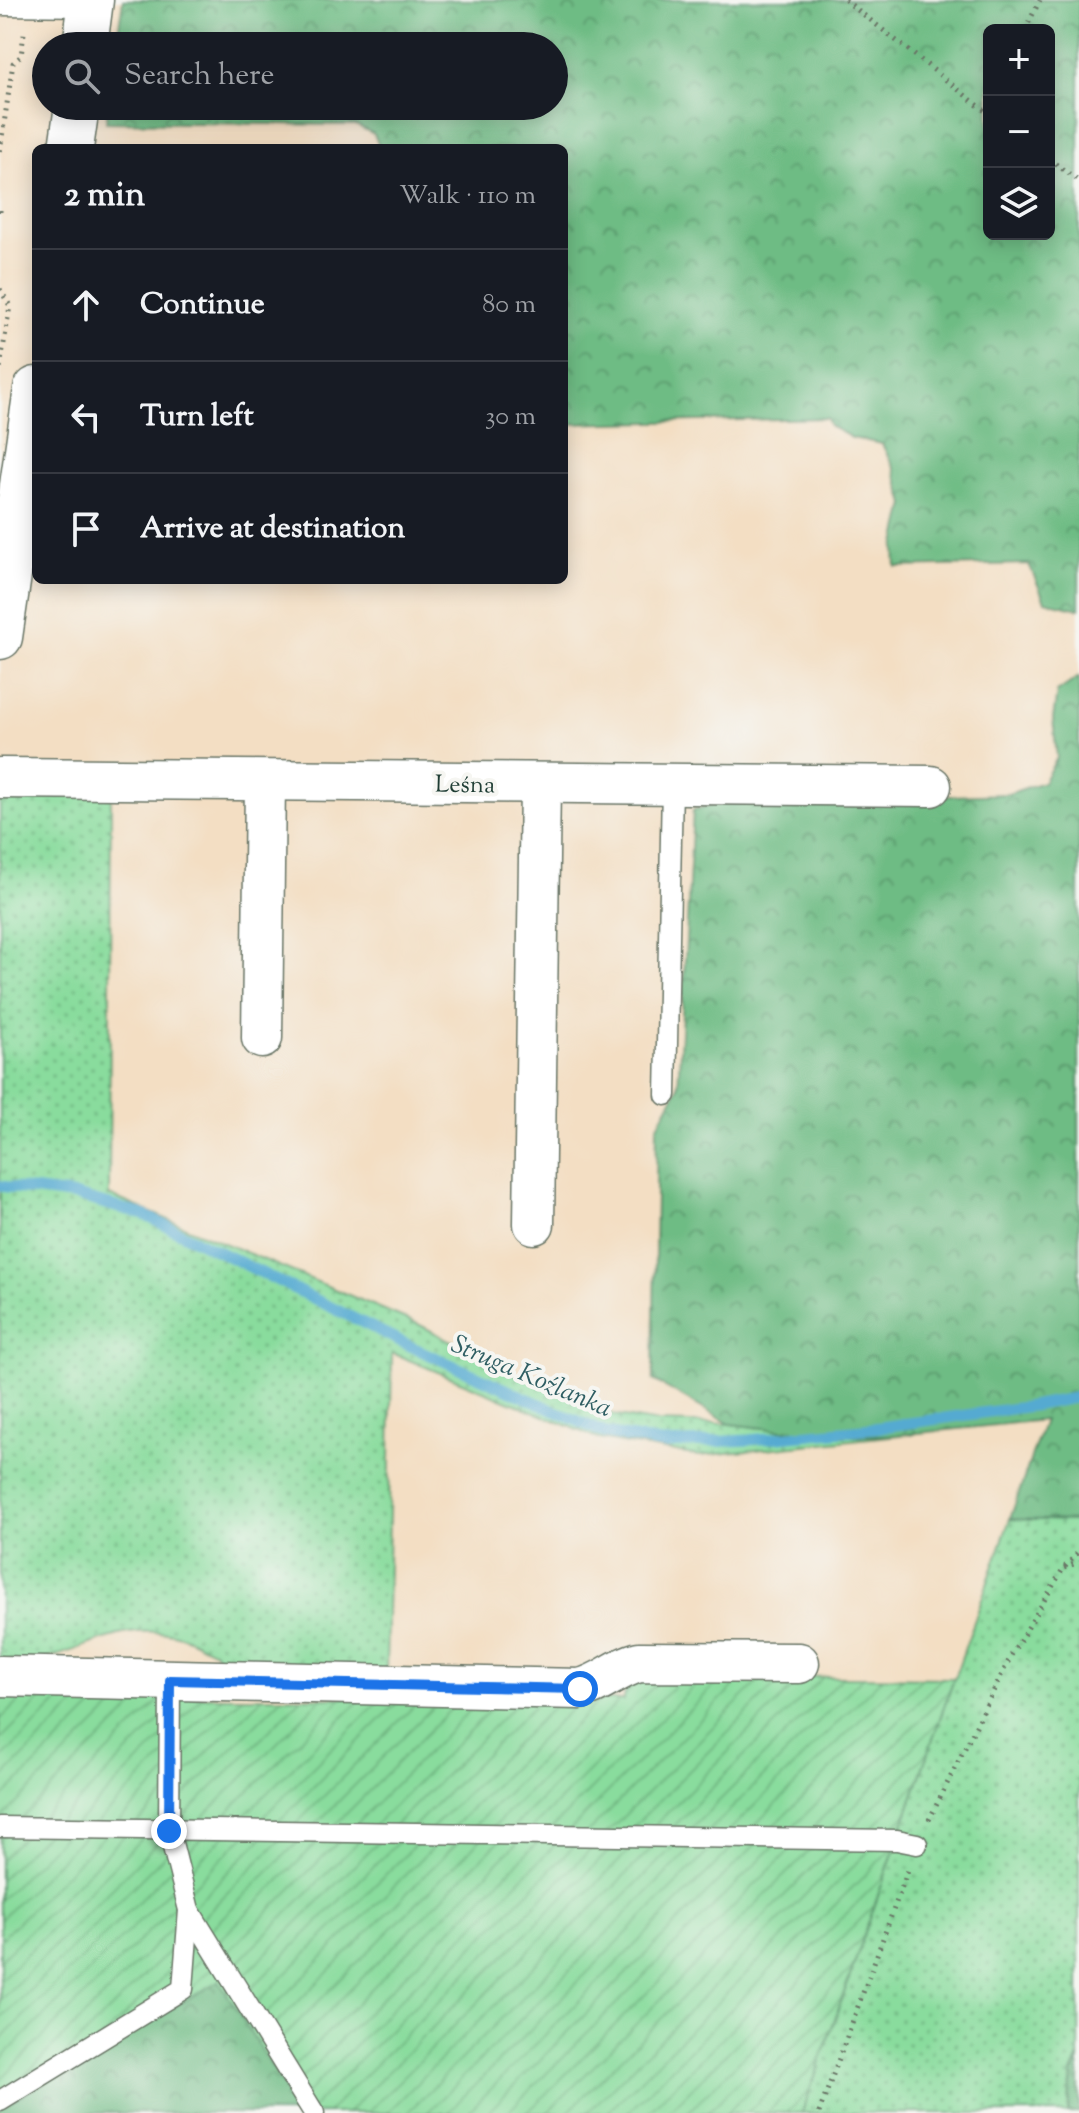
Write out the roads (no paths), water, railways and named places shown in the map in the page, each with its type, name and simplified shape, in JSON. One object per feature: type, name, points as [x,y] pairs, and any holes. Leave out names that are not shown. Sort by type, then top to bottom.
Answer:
[{"type":"street","points":[[72,144],[75,120]]},
{"type":"street","points":[[0,637],[32,417]]},
{"type":"street","name":"Leśna","points":[[0,778],[931,786]]},
{"type":"street","points":[[262,1038],[265,781]]},
{"type":"street","points":[[534,1224],[540,784]]},
{"type":"street","points":[[0,1676],[580,1689],[597,1684],[618,1668],[639,1662],[799,1663]]},
{"type":"lane","points":[[0,5],[28,5],[89,17]]},
{"type":"lane","points":[[666,1095],[672,785]]},
{"type":"lane","points":[[170,1680],[169,1831],[189,1910],[314,2113]]},
{"type":"lane","points":[[0,1827],[897,1840],[917,1844]]},
{"type":"lane","points":[[0,2101],[183,1989],[189,1910]]},
{"type":"waterway","name":"Struga Koźlanka","points":[[0,1186],[77,1196],[144,1215],[410,1346],[605,1433],[665,1444],[749,1440],[874,1428],[1079,1397]]}]
